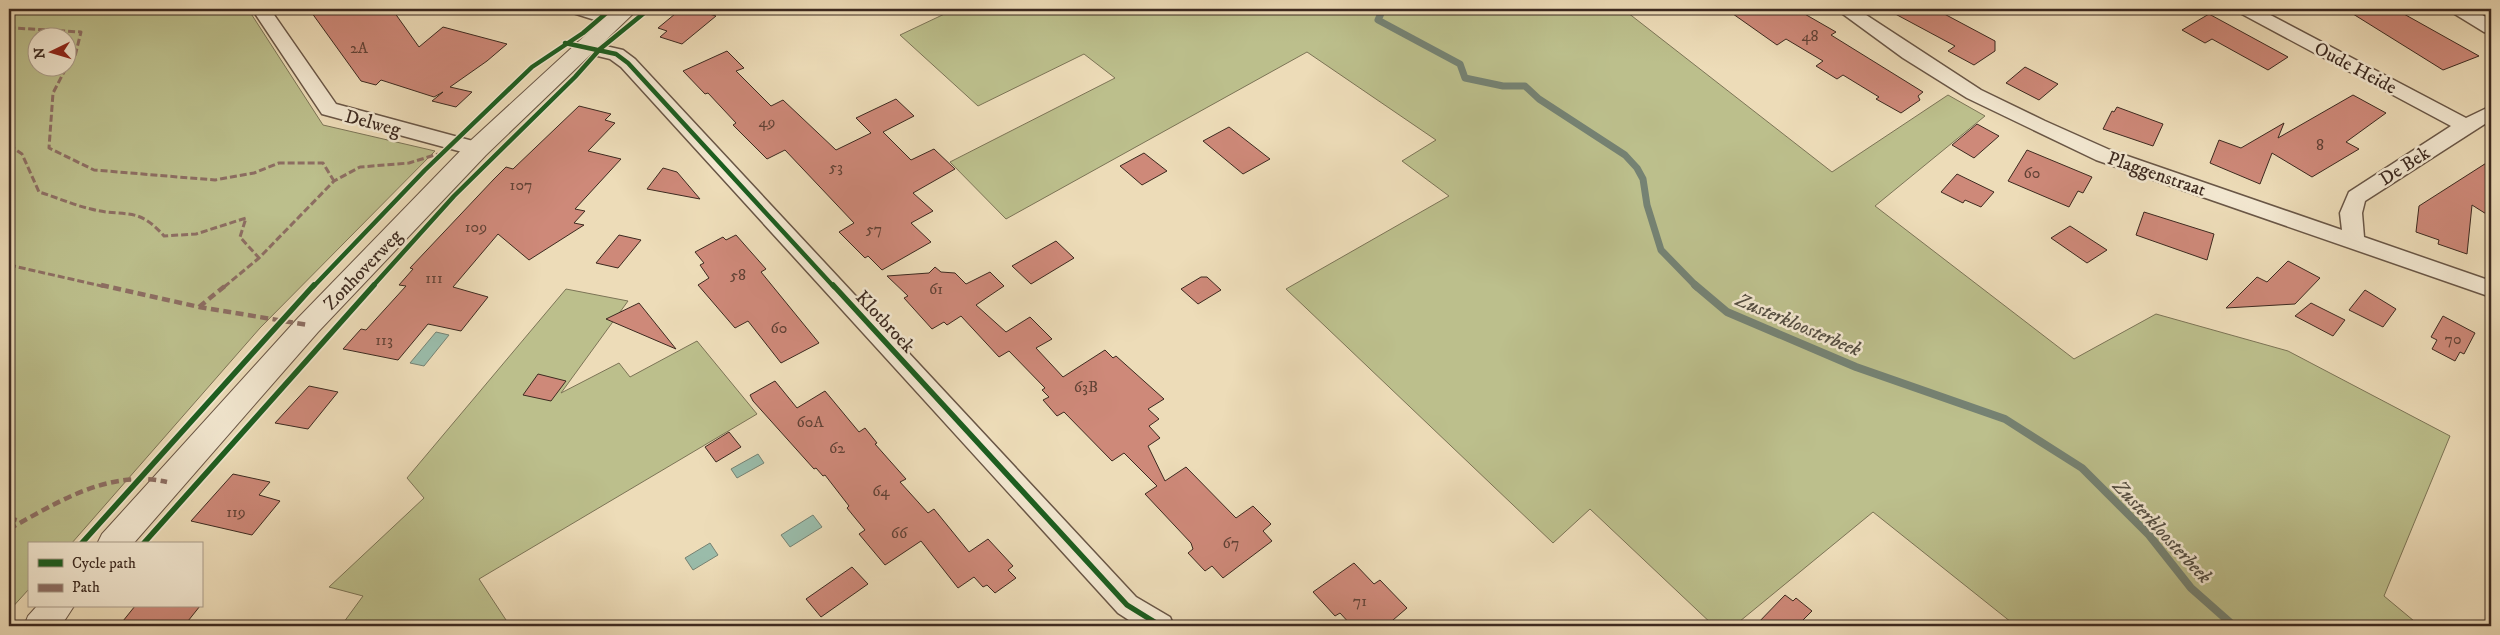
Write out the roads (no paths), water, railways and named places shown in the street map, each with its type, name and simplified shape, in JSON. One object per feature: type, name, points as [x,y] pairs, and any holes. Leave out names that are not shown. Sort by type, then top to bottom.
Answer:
[{"type":"street","name":"Delweg","points":[[261,9],[329,109],[477,149]]},
{"type":"street","points":[[579,9],[620,14]]},
{"type":"street","name":"Plaggenstraat","points":[[1845,9],[1910,54],[1974,94],[2038,126],[2103,155],[2491,288]]},
{"type":"street","name":"Oude Heide","points":[[2246,9],[2466,126]]},
{"type":"street","points":[[2459,9],[2491,28]]},
{"type":"street","name":"Zonhoverweg","points":[[115,542],[308,325],[477,149],[620,14]]},
{"type":"street","name":"Klotbroek","points":[[584,47],[616,54],[628,63],[1127,606],[1161,626]]},
{"type":"street","name":"De Bek","points":[[2354,240],[2351,213],[2356,197],[2491,112]]},
{"type":"street","points":[[40,626],[56,608]]},
{"type":"waterway","name":"Zusterkloosterbeek","points":[[1383,9],[1378,20],[1460,64],[1465,78],[1503,86],[1525,86],[1539,99],[1625,155],[1637,168],[1643,179],[1647,205],[1661,250],[1695,285]]},
{"type":"waterway","name":"Zusterkloosterbeek","points":[[1695,285],[1727,312],[1856,367],[2005,419],[2082,468],[2149,535],[2191,588],[2234,626]]}]
